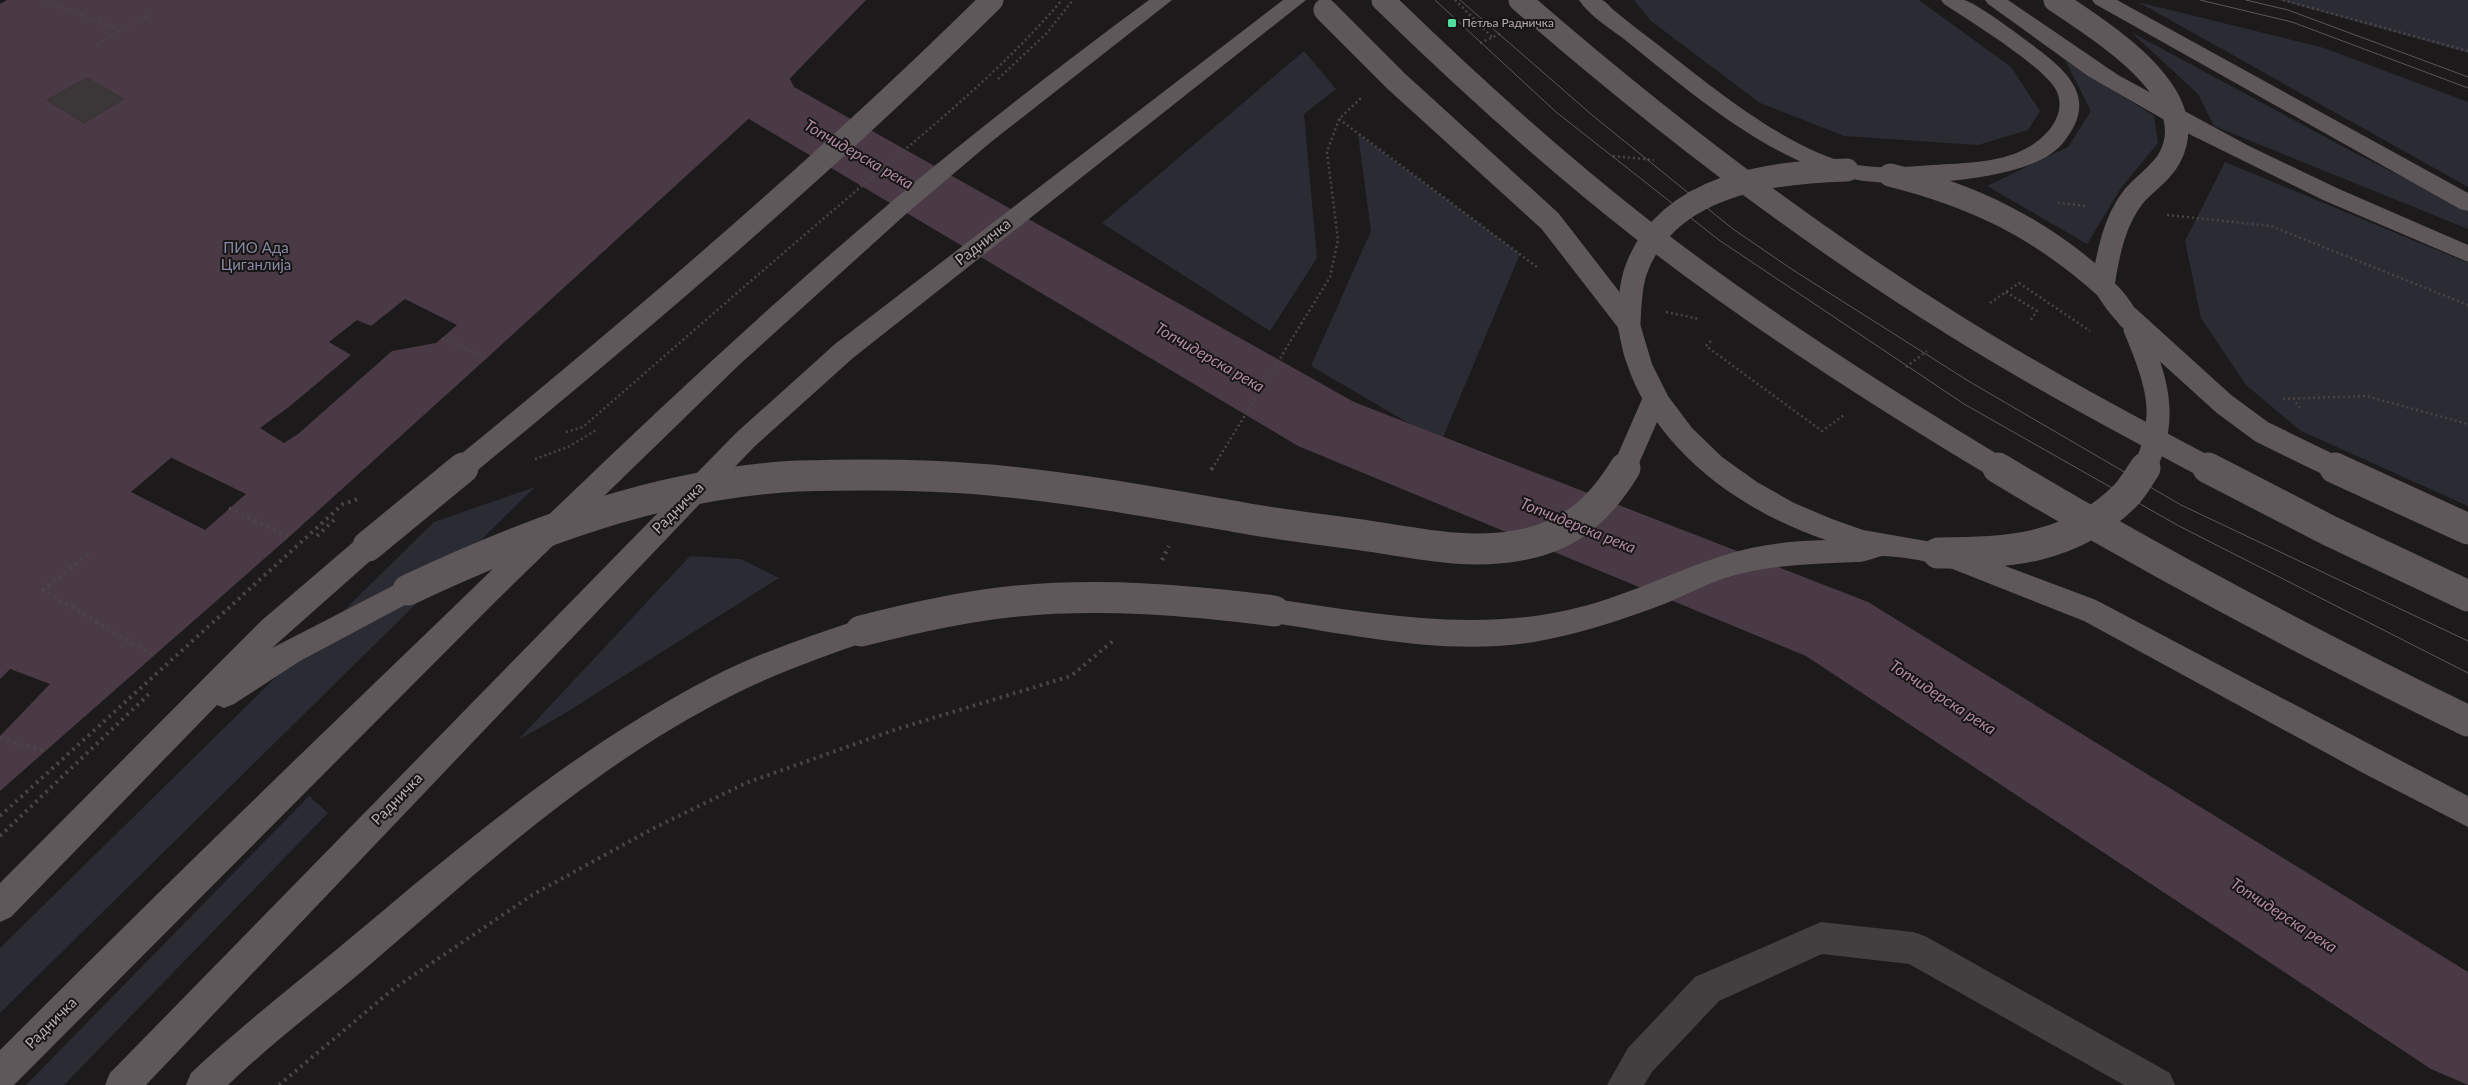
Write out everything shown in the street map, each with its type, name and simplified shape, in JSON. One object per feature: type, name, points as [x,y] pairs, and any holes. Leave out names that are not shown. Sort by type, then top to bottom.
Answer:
[{"type":"main road","points":[[0,906],[272,630],[368,546],[810,176],[941,52],[992,0]]},
{"type":"main road","name":"Радничка","points":[[122,1085],[649,537],[745,440],[844,351],[1296,0]]},
{"type":"main road","points":[[1316,0],[1396,81],[1550,221],[1629,323]]},
{"type":"main road","points":[[1383,0],[1496,106],[1604,199],[1675,254],[1855,378],[2030,488],[2178,573],[2311,643],[2468,721]]},
{"type":"main road","points":[[1520,0],[1604,72],[1758,192],[1925,307],[2020,365],[2133,428],[2316,524],[2468,596]]},
{"type":"main road","points":[[1590,0],[1666,63],[1768,135],[1800,153],[1847,170]]},
{"type":"main road","points":[[1890,175],[1974,170],[2003,165],[2023,159],[2046,147],[2064,127],[2070,107],[2069,98],[2067,90],[2055,74],[1986,23],[1951,0]]},
{"type":"main road","points":[[1995,0],[2110,80],[2228,144],[2353,205],[2468,254]]},
{"type":"main road","points":[[2054,0],[2130,55],[2149,72],[2168,100],[2177,124],[2171,156],[2125,209],[2108,254],[2103,285]]},
{"type":"main road","points":[[2102,0],[2468,203]]},
{"type":"main road","name":"Радничка","points":[[0,1074],[166,906],[633,450],[869,233],[1015,111],[1160,2]]},
{"type":"main road","points":[[1807,170],[1847,170],[1890,175],[1950,190],[2006,214],[2058,246],[2103,285],[2128,317],[2145,347],[2156,379],[2160,410],[2157,441],[2145,470],[2126,496],[2100,518],[2066,535],[2028,548],[1984,553],[1938,554],[1900,549],[1831,531],[1767,502],[1732,479],[1690,443],[1655,398],[1637,360],[1629,323],[1630,292],[1638,263],[1654,238],[1676,216],[1702,198],[1734,184],[1769,175],[1807,170]]},
{"type":"main road","points":[[2128,317],[2224,404],[2262,432],[2468,529]]},
{"type":"main road","points":[[183,722],[290,652],[408,590],[530,535],[652,498],[748,481],[817,474],[919,474],[1013,481],[1148,501],[1273,523],[1458,549],[1511,548],[1539,541],[1565,530],[1584,520],[1599,507],[1620,480],[1655,398]]},
{"type":"main road","points":[[203,1085],[479,850],[592,763],[657,722],[735,679],[808,648],[861,631],[951,608],[1066,596],[1139,596],[1231,605],[1439,632],[1513,632],[1566,623],[1620,607],[1747,560],[1804,552],[1900,549]]},
{"type":"main road","points":[[1938,554],[2091,611],[2320,735],[2468,812]]},
{"type":"lane","points":[[1624,1085],[1640,1060],[1707,989],[1821,938],[1913,948],[2158,1085]]},
{"type":"path","points":[[43,0],[119,30]]},
{"type":"path","points":[[844,201],[962,105],[1035,35],[1062,0]]},
{"type":"path","points":[[993,84],[1047,33],[1073,0]]},
{"type":"path","points":[[1455,0],[1492,37]]},
{"type":"path","points":[[2282,0],[2468,52]]},
{"type":"path","points":[[97,45],[119,30],[152,14]]},
{"type":"path","points":[[2005,292],[2037,311],[2030,321]]},
{"type":"path","points":[[1209,474],[1302,323]]},
{"type":"path","points":[[442,338],[487,358]]},
{"type":"path","points":[[1711,341],[1706,346],[1822,431]]},
{"type":"path","points":[[2274,400],[2366,396],[2468,424]]},
{"type":"path","points":[[229,508],[289,537]]},
{"type":"path","points":[[1158,566],[1172,541]]},
{"type":"path","points":[[88,554],[44,590],[154,656]]},
{"type":"path","points":[[279,1085],[400,984],[532,895],[645,833],[746,783],[897,729],[1071,676],[1122,634]]},
{"type":"path","points":[[0,738],[45,751]]},
{"type":"shaded area","name":"ПИО Ада Циганлија","points":[[7,0],[866,0],[768,101],[487,358],[289,537],[0,791],[0,4]]},
{"type":"shaded area","points":[[1634,0],[1919,0],[2011,67],[2040,111],[2028,130],[1978,145],[1844,136],[1760,103],[1651,21]]},
{"type":"shaded area","points":[[2279,0],[2468,0],[2468,53]]},
{"type":"shaded area","points":[[2138,2],[2324,48],[2468,102],[2468,187]]},
{"type":"shaded area","points":[[2131,32],[2353,152],[2468,210],[2468,229],[2214,126],[2198,94]]},
{"type":"shaded area","points":[[1304,51],[1336,89],[1304,114],[1317,258],[1270,331],[1102,223]]},
{"type":"shaded area","points":[[2065,60],[2154,116],[2158,143],[2121,188],[2087,244],[1987,186],[2068,147],[2091,111]]},
{"type":"shaded area","points":[[1358,134],[1520,254],[1441,442],[1311,366],[1371,231]]},
{"type":"shaded area","points":[[2225,162],[2468,263],[2468,506],[2301,431],[2246,385],[2201,318],[2185,241]]},
{"type":"shaded area","points":[[535,487],[0,1013],[0,948],[434,522]]},
{"type":"shaded area","points":[[690,556],[741,559],[779,578],[562,715],[518,740]]},
{"type":"shaded area","points":[[309,796],[328,813],[64,1085],[26,1085]]},
{"type":"pier","points":[[405,299],[457,325],[436,343],[392,351],[298,434],[284,443],[260,428],[290,406],[351,355],[329,342],[357,320],[371,326]]},
{"type":"pier","points":[[172,457],[246,494],[205,530],[131,492]]},
{"type":"pier","points":[[10,669],[50,684],[0,736],[0,679]]},
{"type":"building","points":[[87,78],[124,99],[84,123],[47,100]]},
{"type":"waterway","name":"Топчидерска река","points":[[719,0],[768,101],[1326,424],[1837,629],[2468,1032]]},
{"type":"tram line","points":[[1435,0],[1556,112],[1719,240],[1964,404],[2179,526],[2468,673]]},
{"type":"tram line","points":[[1460,0],[1592,115],[1733,229],[1793,270],[1970,382],[2181,505],[2468,641]]},
{"type":"tram line","points":[[2200,0],[2292,22],[2468,88]]},
{"type":"tram line","points":[[2246,0],[2288,10],[2468,77]]},
{"type":"place","name":"Петља Радничка","points":[[1452,23]]}]
